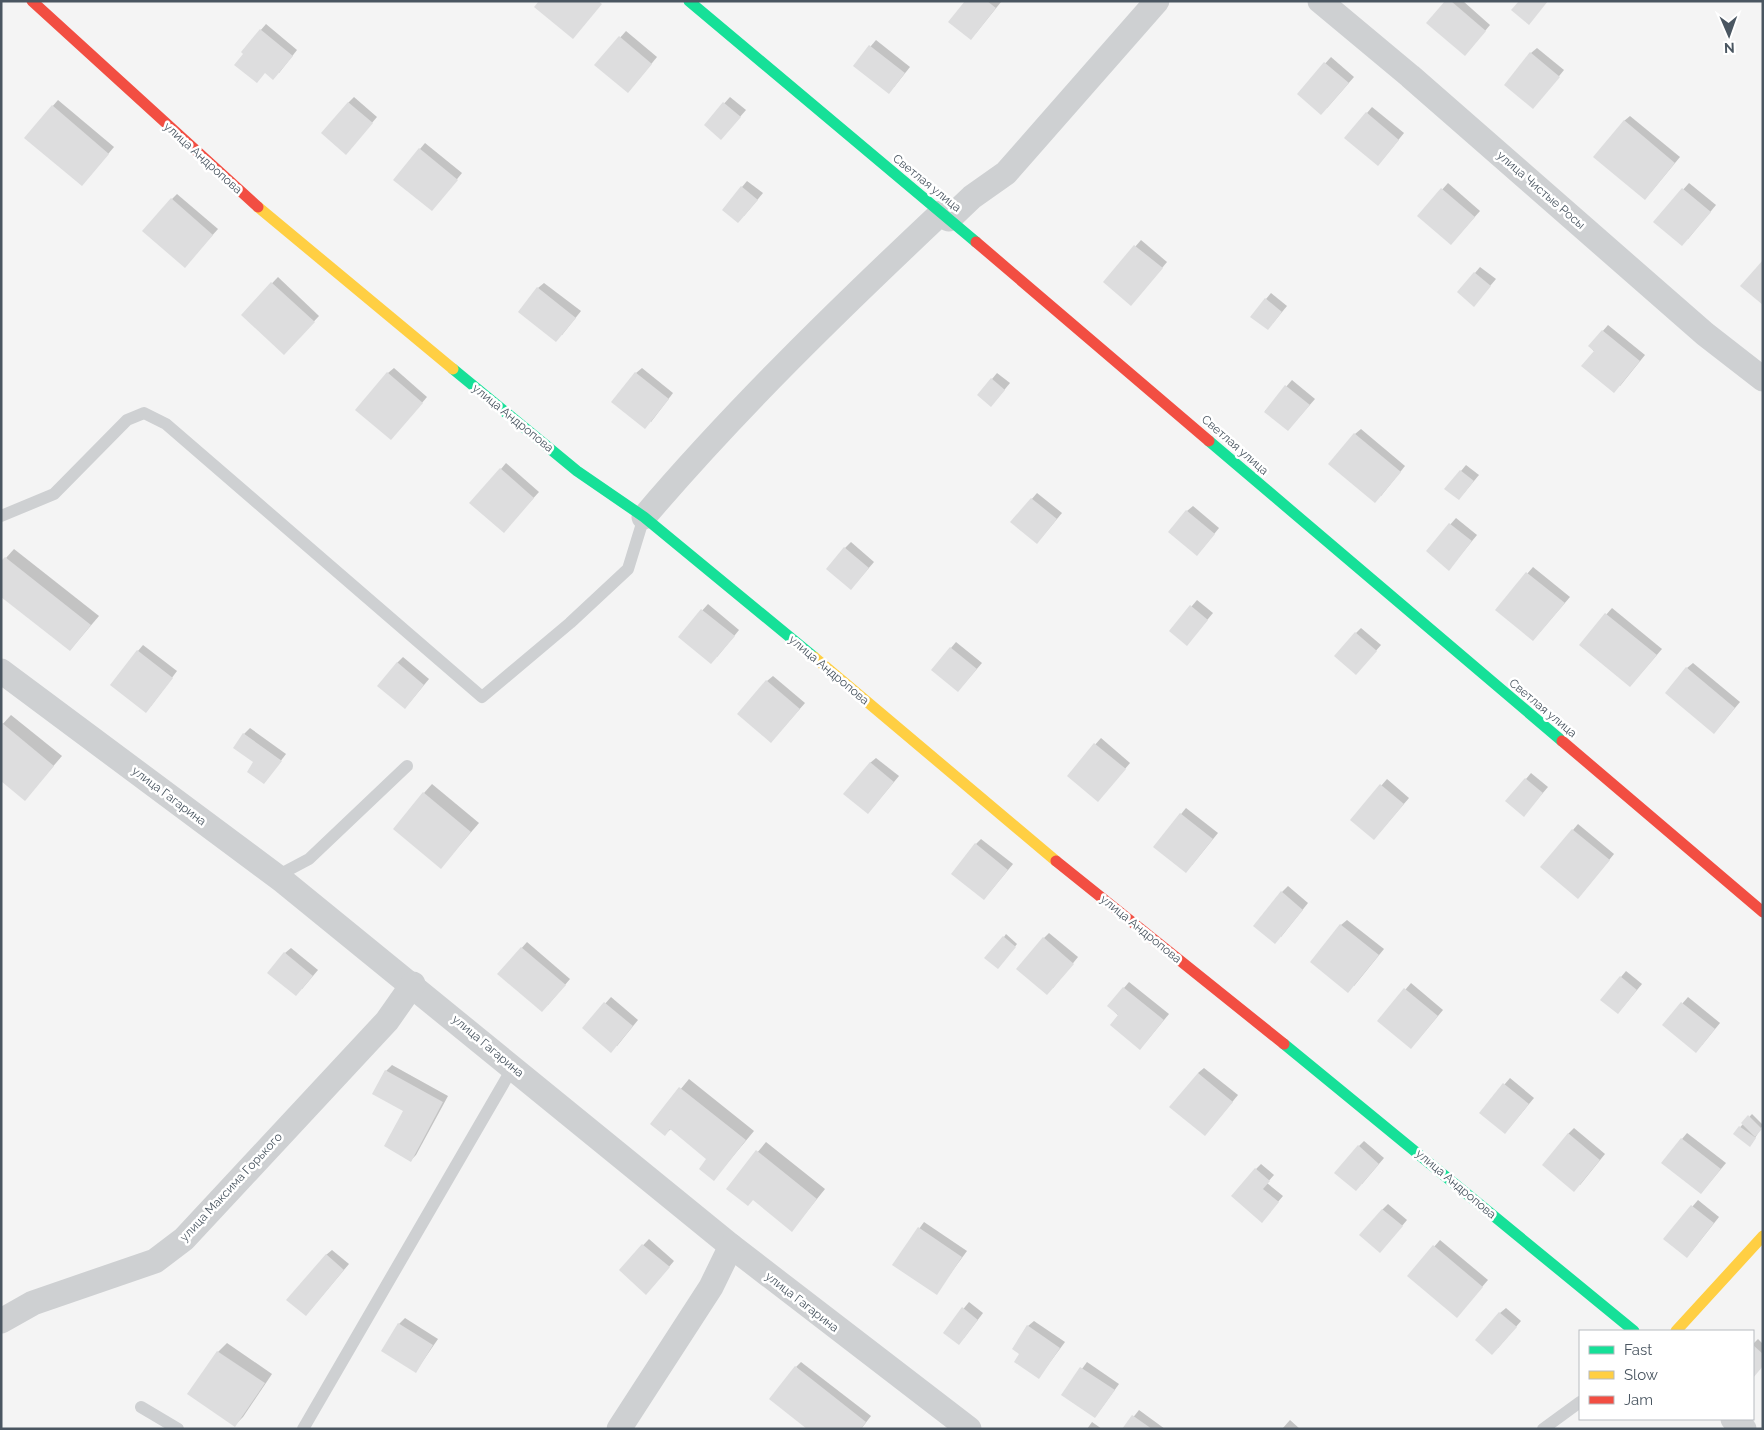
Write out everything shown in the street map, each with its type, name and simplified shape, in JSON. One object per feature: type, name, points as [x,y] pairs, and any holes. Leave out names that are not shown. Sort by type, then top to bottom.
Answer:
[{"type":"street","name":"улица Андропова","points":[[32,1],[234,187],[570,464],[644,517],[742,596],[1093,892],[1348,1094],[1633,1330]]},
{"type":"street","name":"Светлая улица","points":[[689,1],[945,216],[1763,912]]},
{"type":"street","points":[[644,517],[692,460],[888,263],[945,216],[1006,173],[1157,1]]},
{"type":"street","name":"улица Чистые Росы","points":[[1320,1],[1410,76],[1704,334],[1763,379]]},
{"type":"street","name":"улица Гагарина","points":[[1,671],[276,876],[413,984],[730,1246],[969,1429]]},
{"type":"street","name":"улица Максима Горького","points":[[1,1321],[33,1303],[156,1261],[184,1239],[386,1021],[413,984]]},
{"type":"street","points":[[1677,1330],[1735,1269],[1763,1236]]},
{"type":"street","points":[[619,1429],[711,1287],[730,1246]]},
{"type":"street","points":[[1734,1420],[1744,1429]]},
{"type":"lane","points":[[1,516],[54,494],[127,420],[144,413],[166,424],[482,697],[570,623],[628,569],[644,517]]},
{"type":"lane","points":[[276,876],[309,859],[407,766]]},
{"type":"lane","points":[[303,1429],[513,1067]]},
{"type":"lane","points":[[1544,1429],[1579,1403]]},
{"type":"lane","points":[[141,1407],[178,1429]]},
{"type":"building","points":[[539,1],[598,1],[602,4],[573,39],[534,7]]},
{"type":"building","points":[[965,1],[987,1],[996,8],[971,40],[948,22]]},
{"type":"building","points":[[1445,1],[1451,1],[1486,31],[1465,56],[1426,23]]},
{"type":"building","points":[[1519,1],[1548,1],[1529,25],[1511,10]]},
{"type":"building","points":[[260,29],[293,56],[273,80],[265,73],[257,83],[234,65],[243,54],[241,52]]},
{"type":"building","points":[[619,36],[652,64],[628,93],[594,65]]},
{"type":"building","points":[[869,45],[905,73],[889,94],[853,66]]},
{"type":"building","points":[[1530,52],[1560,77],[1533,109],[1504,85]]},
{"type":"building","points":[[1324,62],[1349,83],[1321,115],[1297,94]]},
{"type":"building","points":[[348,102],[373,123],[346,155],[321,133]]},
{"type":"building","points":[[723,102],[741,117],[721,140],[704,125]]},
{"type":"building","points":[[52,105],[109,154],[82,186],[24,138]]},
{"type":"building","points":[[1366,112],[1399,140],[1378,166],[1344,138]]},
{"type":"building","points":[[1624,120],[1675,163],[1645,200],[1593,157]]},
{"type":"building","points":[[419,148],[458,180],[432,211],[393,180]]},
{"type":"building","points":[[741,186],[758,200],[738,223],[722,210]]},
{"type":"building","points":[[1441,188],[1475,217],[1451,245],[1417,216]]},
{"type":"building","points":[[1682,188],[1711,212],[1682,246],[1653,222]]},
{"type":"building","points":[[171,198],[213,235],[185,268],[142,231]]},
{"type":"building","points":[[1134,245],[1163,268],[1131,306],[1103,282]]},
{"type":"building","points":[[1763,260],[1763,305],[1740,286]]},
{"type":"building","points":[[1474,272],[1491,286],[1474,307],[1457,292]]},
{"type":"building","points":[[271,282],[315,322],[284,355],[241,315]]},
{"type":"building","points":[[537,287],[576,318],[556,342],[518,312]]},
{"type":"building","points":[[1265,298],[1282,312],[1268,330],[1250,317]]},
{"type":"building","points":[[1602,330],[1640,361],[1614,393],[1581,366],[1594,351],[1588,346]]},
{"type":"building","points":[[387,372],[423,403],[391,440],[355,410]]},
{"type":"building","points":[[635,372],[669,399],[645,429],[611,402]]},
{"type":"building","points":[[991,378],[1005,390],[991,407],[977,395]]},
{"type":"building","points":[[1285,385],[1310,405],[1288,431],[1264,412]]},
{"type":"building","points":[[1354,433],[1401,472],[1375,503],[1328,464]]},
{"type":"building","points":[[500,468],[534,498],[504,533],[469,503]]},
{"type":"building","points":[[1460,470],[1474,481],[1459,500],[1444,489]]},
{"type":"building","points":[[1031,498],[1057,519],[1037,544],[1010,522]]},
{"type":"building","points":[[1186,510],[1215,534],[1197,556],[1168,532]]},
{"type":"building","points":[[1449,523],[1472,541],[1449,571],[1426,551]]},
{"type":"building","points":[[844,547],[869,568],[851,590],[826,569]]},
{"type":"building","points":[[5,557],[91,625],[70,651],[1,597],[1,561]]},
{"type":"building","points":[[1526,572],[1565,603],[1533,641],[1495,610]]},
{"type":"building","points":[[1190,605],[1208,620],[1187,646],[1169,631]]},
{"type":"building","points":[[701,609],[735,636],[711,664],[678,637]]},
{"type":"building","points":[[1605,613],[1657,655],[1630,687],[1579,645]]},
{"type":"building","points":[[1355,632],[1377,651],[1356,675],[1334,656]]},
{"type":"building","points":[[950,647],[977,669],[958,692],[931,670]]},
{"type":"building","points":[[137,650],[173,678],[146,713],[110,685]]},
{"type":"building","points":[[397,662],[424,685],[405,709],[377,686]]},
{"type":"building","points":[[1686,667],[1735,708],[1714,734],[1665,693]]},
{"type":"building","points":[[766,680],[800,709],[771,743],[737,714]]},
{"type":"building","points":[[1,722],[54,766],[25,801],[1,781]]},
{"type":"building","points":[[243,733],[282,761],[264,784],[247,772],[253,762],[233,748]]},
{"type":"building","points":[[1094,743],[1126,769],[1098,802],[1067,776]]},
{"type":"building","points":[[870,762],[894,782],[868,814],[843,794]]},
{"type":"building","points":[[1525,778],[1543,793],[1524,817],[1505,801]]},
{"type":"building","points":[[1380,784],[1404,804],[1374,840],[1350,820]]},
{"type":"building","points":[[423,792],[471,832],[441,869],[393,829]]},
{"type":"building","points":[[1180,813],[1213,839],[1186,873],[1153,847]]},
{"type":"building","points":[[1572,829],[1610,860],[1578,899],[1540,867]]},
{"type":"building","points":[[975,843],[1008,870],[984,900],[951,874]]},
{"type":"building","points":[[1281,891],[1303,910],[1275,944],[1253,926]]},
{"type":"building","points":[[1340,924],[1379,955],[1348,993],[1310,962]]},
{"type":"building","points":[[1003,936],[1016,947],[998,969],[984,958]]},
{"type":"building","points":[[1043,937],[1074,964],[1047,995],[1016,969]]},
{"type":"building","points":[[521,947],[566,985],[542,1012],[497,974]]},
{"type":"building","points":[[284,952],[313,976],[296,996],[267,973]]},
{"type":"building","points":[[1620,976],[1637,990],[1618,1014],[1600,1000]]},
{"type":"building","points":[[1123,987],[1164,1020],[1140,1050],[1110,1025],[1118,1015],[1107,1006]]},
{"type":"building","points":[[1404,988],[1438,1016],[1411,1049],[1377,1021]]},
{"type":"building","points":[[604,1002],[633,1026],[611,1053],[582,1028]]},
{"type":"building","points":[[1681,1002],[1715,1029],[1696,1053],[1662,1025]]},
{"type":"building","points":[[385,1070],[443,1102],[411,1162],[384,1146],[403,1111],[372,1094]]},
{"type":"building","points":[[1198,1073],[1233,1102],[1205,1136],[1169,1107]]},
{"type":"building","points":[[1503,1083],[1529,1104],[1505,1134],[1479,1113]]},
{"type":"building","points":[[679,1087],[746,1140],[714,1181],[699,1169],[706,1159],[670,1129],[665,1136],[650,1124]]},
{"type":"building","points":[[1748,1115],[1762,1129],[1755,1137],[1741,1123]]},
{"type":"building","points":[[1739,1126],[1756,1138],[1750,1147],[1733,1134]]},
{"type":"building","points":[[1568,1133],[1600,1160],[1574,1192],[1542,1165]]},
{"type":"building","points":[[1681,1138],[1721,1169],[1701,1194],[1661,1163]]},
{"type":"building","points":[[1358,1145],[1379,1164],[1356,1191],[1334,1173]]},
{"type":"building","points":[[756,1150],[817,1199],[792,1232],[753,1200],[748,1206],[726,1189]]},
{"type":"building","points":[[1255,1168],[1270,1181],[1263,1189],[1279,1202],[1262,1223],[1231,1196]]},
{"type":"building","points":[[1691,1205],[1714,1223],[1687,1258],[1663,1239]]},
{"type":"building","points":[[1382,1209],[1403,1226],[1380,1253],[1359,1235]]},
{"type":"building","points":[[918,1227],[962,1257],[937,1295],[892,1265]]},
{"type":"building","points":[[642,1244],[670,1267],[646,1295],[619,1270]]},
{"type":"building","points":[[1433,1245],[1483,1287],[1457,1318],[1407,1276]]},
{"type":"building","points":[[326,1254],[344,1270],[306,1316],[286,1300]]},
{"type":"building","points":[[962,1307],[978,1320],[959,1345],[943,1333]]},
{"type":"building","points":[[1499,1312],[1517,1327],[1492,1355],[1475,1340]]},
{"type":"building","points":[[398,1323],[433,1345],[416,1373],[381,1351]]},
{"type":"building","points":[[1027,1325],[1060,1348],[1039,1379],[1014,1362],[1019,1354],[1012,1349]]},
{"type":"building","points":[[1754,1346],[1763,1354],[1763,1366],[1754,1377]]},
{"type":"building","points":[[217,1351],[265,1383],[235,1427],[187,1394]]},
{"type":"building","points":[[795,1366],[866,1422],[861,1429],[807,1429],[769,1399]]},
{"type":"building","points":[[1080,1367],[1115,1390],[1095,1418],[1061,1395]]},
{"type":"building","points":[[1132,1415],[1152,1429],[1122,1429]]},
{"type":"traffic: fast","points":[[689,1],[976,242]]},
{"type":"traffic: fast","points":[[453,369],[577,471],[644,517],[814,657]]},
{"type":"traffic: fast","points":[[1209,441],[1562,741]]},
{"type":"traffic: fast","points":[[1284,1044],[1633,1330]]},
{"type":"traffic: slow","points":[[258,207],[453,369]]},
{"type":"traffic: slow","points":[[814,657],[1056,861]]},
{"type":"traffic: slow","points":[[1677,1330],[1763,1236]]},
{"type":"traffic: jam","points":[[32,1],[258,207]]},
{"type":"traffic: jam","points":[[976,242],[1209,441]]},
{"type":"traffic: jam","points":[[1562,741],[1763,912]]},
{"type":"traffic: jam","points":[[1056,861],[1284,1044]]}]
